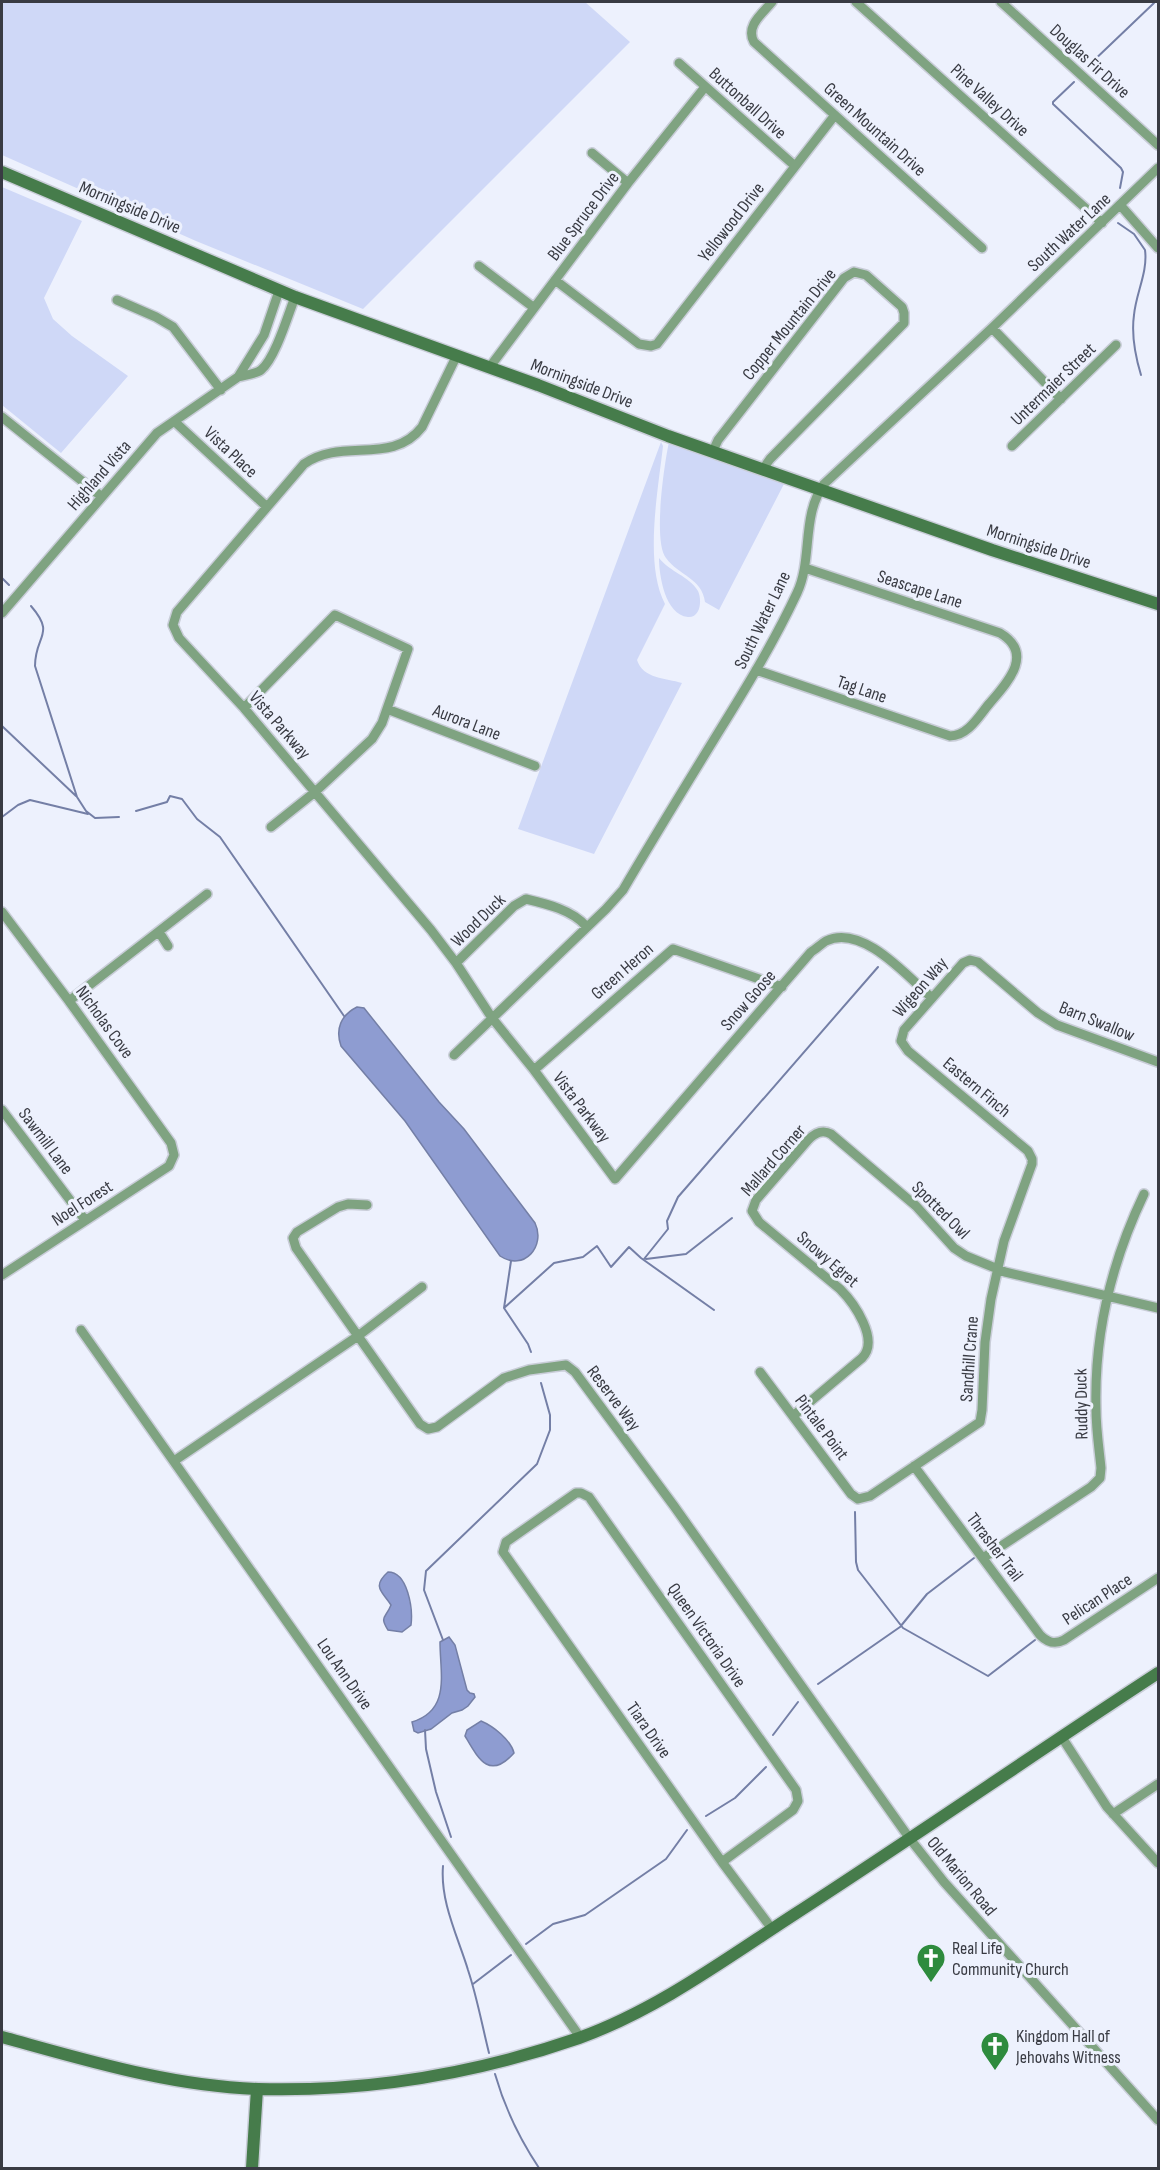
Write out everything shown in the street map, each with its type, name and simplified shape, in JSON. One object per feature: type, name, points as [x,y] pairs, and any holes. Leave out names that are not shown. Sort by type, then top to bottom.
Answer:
[{"type":"main road","name":"Morningside Drive","points":[[2,172],[295,297],[763,469],[992,550],[1158,604]]},
{"type":"main road","points":[[2,2038],[129,2072],[188,2082],[256,2089],[345,2088],[427,2078],[503,2061],[580,2037],[678,1989],[910,1839],[1158,1673]]},
{"type":"main road","points":[[252,2169],[256,2089]]},
{"type":"street","name":"Green Mountain Drive","points":[[772,2],[754,23],[751,32],[754,42],[982,248]]},
{"type":"street","name":"Pine Valley Drive","points":[[856,2],[1102,223]]},
{"type":"street","name":"Douglas Fir Drive","points":[[1000,2],[1158,145]]},
{"type":"street","name":"Buttonball Drive","points":[[679,63],[795,166]]},
{"type":"street","name":"Blue Spruce Drive","points":[[489,368],[628,183],[705,87]]},
{"type":"street","name":"Yellowood Drive","points":[[555,279],[639,344],[651,346],[661,341],[835,115]]},
{"type":"street","points":[[592,153],[628,183]]},
{"type":"street","name":"South Water Lane","points":[[454,1055],[622,890],[756,670],[796,594],[805,568],[810,522],[820,489],[829,478],[1121,206],[1158,168]]},
{"type":"street","points":[[1121,206],[1158,248]]},
{"type":"street","points":[[479,266],[533,307]]},
{"type":"street","name":"Copper Mountain Drive","points":[[714,451],[718,440],[844,278],[854,272],[866,275],[902,307],[904,323],[770,459],[763,469]]},
{"type":"street","name":"Highland Vista","points":[[238,377],[264,335],[279,291]]},
{"type":"street","name":"Highland Vista","points":[[2,613],[157,433],[238,377],[261,370],[276,347],[295,297]]},
{"type":"street","points":[[117,300],[165,321],[173,327],[221,390]]},
{"type":"street","points":[[992,328],[1061,399]]},
{"type":"street","name":"Untermaier Street","points":[[1012,446],[1116,345]]},
{"type":"street","name":"Vista Parkway","points":[[457,355],[428,416],[416,435],[399,446],[334,451],[313,458],[304,464],[177,612],[173,625],[179,638],[244,708],[456,963],[492,1018],[534,1070],[615,1179]]},
{"type":"street","points":[[2,417],[102,497]]},
{"type":"street","name":"Vista Place","points":[[174,421],[267,507]]},
{"type":"street","name":"Seascape Lane","points":[[805,568],[1000,633],[1011,641],[1016,653],[1016,666],[1010,680],[969,727],[957,736]]},
{"type":"street","points":[[244,708],[335,615],[408,649],[378,732],[315,792],[271,827]]},
{"type":"street","name":"Tag Lane","points":[[756,670],[943,734],[957,736]]},
{"type":"street","name":"Aurora Lane","points":[[387,709],[535,766]]},
{"type":"street","points":[[69,1000],[207,894]]},
{"type":"street","name":"Wood Duck","points":[[456,963],[514,906],[526,900],[569,913],[586,926]]},
{"type":"street","name":"Nicholas Cove","points":[[2,912],[69,1000],[171,1143],[174,1155]]},
{"type":"street","points":[[159,932],[168,946]]},
{"type":"street","name":"Snow Goose","points":[[615,1179],[811,952],[828,940],[844,938],[864,942],[879,951],[932,998]]},
{"type":"street","name":"Green Heron","points":[[534,1070],[673,949],[782,987]]},
{"type":"street","name":"Wigeon Way","points":[[901,1041],[904,1030],[959,966],[970,960]]},
{"type":"street","name":"Barn Swallow","points":[[970,960],[982,965],[1057,1025],[1158,1062]]},
{"type":"street","name":"Eastern Finch","points":[[901,1041],[908,1051],[1025,1148],[1032,1159]]},
{"type":"street","name":"Sawmill Lane","points":[[2,1110],[5,1123],[85,1220]]},
{"type":"street","name":"Mallard Corner","points":[[752,1211],[763,1192],[808,1140],[820,1132]]},
{"type":"street","name":"Spotted Owl","points":[[820,1132],[831,1134],[906,1197],[960,1252],[997,1270],[1158,1308]]},
{"type":"street","name":"Noel Forest","points":[[2,1275],[169,1166],[174,1155]]},
{"type":"street","name":"Sandhill Crane","points":[[858,1500],[866,1498],[915,1466],[975,1426],[981,1419],[985,1342],[997,1270],[1011,1218],[1031,1169],[1032,1159]]},
{"type":"street","name":"Ruddy Duck","points":[[983,1558],[1091,1487],[1100,1478],[1096,1409],[1098,1347],[1107,1297],[1124,1241],[1144,1194]]},
{"type":"street","name":"Reserve Way","points":[[367,1205],[348,1204],[338,1207],[297,1232],[293,1238],[296,1248],[420,1424],[428,1429],[437,1427],[504,1378],[553,1365],[566,1365],[575,1372],[674,1506],[910,1839]]},
{"type":"street","name":"Snowy Egret","points":[[752,1211],[759,1222],[847,1296],[858,1310],[868,1338],[869,1345],[866,1355],[793,1416]]},
{"type":"street","points":[[174,1461],[358,1336],[422,1287]]},
{"type":"street","name":"Lou Ann Drive","points":[[81,1330],[580,2037]]},
{"type":"street","name":"Pintale Point","points":[[760,1372],[851,1494],[858,1500]]},
{"type":"street","name":"Thrasher Trail","points":[[915,1466],[1040,1635],[1052,1643]]},
{"type":"street","name":"Queen Victoria Drive","points":[[503,1548],[506,1542],[572,1496],[581,1492],[586,1494],[796,1790],[798,1801],[794,1810],[722,1862]]},
{"type":"street","name":"Tiara Drive","points":[[503,1548],[505,1555],[772,1929]]},
{"type":"street","name":"Pelican Place","points":[[1052,1643],[1064,1640],[1158,1578]]},
{"type":"street","points":[[1061,1736],[1113,1814],[1158,1863]]},
{"type":"street","points":[[1113,1814],[1158,1784]]},
{"type":"street","name":"Old Marion Road","points":[[910,1839],[944,1882],[1158,2120]]},
{"type":"shaded area","points":[[2,2],[585,2],[630,42],[363,309],[196,241],[2,155]]},
{"type":"shaded area","points":[[2,187],[82,221],[44,298],[53,319],[72,336],[128,376],[61,453],[2,405]]},
{"type":"shaded area","points":[[661,442],[663,446],[654,527],[654,548],[655,569],[665,604],[637,660],[644,671],[662,679],[682,683],[594,854],[518,829]]},
{"type":"shaded area","points":[[669,442],[785,482],[719,610],[705,602],[695,582],[671,564],[662,549],[661,503]]},
{"type":"shaded area","points":[[659,558],[668,567],[690,581],[698,591],[700,599],[696,614],[688,617],[680,615],[669,602],[662,584]]},
{"type":"water","points":[[357,1007],[364,1008],[439,1102],[464,1129],[535,1223],[538,1240],[531,1254],[525,1259],[517,1261],[500,1256],[405,1121],[341,1046],[339,1028],[343,1018]]},
{"type":"water","points":[[388,1572],[400,1578],[408,1592],[411,1625],[402,1632],[388,1630],[384,1622],[384,1617],[391,1605],[379,1586]]},
{"type":"water","points":[[449,1637],[455,1645],[467,1690],[475,1697],[462,1710],[452,1713],[431,1729],[418,1733],[414,1731],[412,1722],[433,1709],[438,1700],[441,1690],[440,1642]]},
{"type":"water","points":[[481,1721],[501,1734],[514,1753],[498,1765],[491,1766],[485,1763],[465,1736],[467,1730]]},
{"type":"waterway","points":[[1088,66],[1154,3]]},
{"type":"waterway","points":[[1074,82],[1053,104],[1121,168],[1123,172],[1120,188]]},
{"type":"waterway","points":[[1118,223],[1134,234],[1145,250],[1145,266],[1133,323],[1134,345],[1141,375]]},
{"type":"waterway","points":[[2,578],[9,585]]},
{"type":"waterway","points":[[31,606],[42,623],[43,630],[35,666],[77,797],[86,811],[95,818],[119,817]]},
{"type":"waterway","points":[[2,726],[76,796]]},
{"type":"waterway","points":[[136,811],[167,802],[170,796],[182,799],[197,819],[220,837],[344,1016]]},
{"type":"waterway","points":[[2,817],[18,805],[30,800],[88,814]]},
{"type":"waterway","points":[[644,1259],[668,1229],[667,1221],[678,1197],[878,967]]},
{"type":"waterway","points":[[646,1259],[686,1254],[732,1218]]},
{"type":"waterway","points":[[531,1352],[504,1308],[554,1263],[583,1257],[597,1246],[611,1267],[629,1247],[714,1310]]},
{"type":"waterway","points":[[504,1308],[511,1261]]},
{"type":"waterway","points":[[443,1640],[424,1590],[426,1571],[537,1464],[550,1430],[550,1415],[541,1383]]},
{"type":"waterway","points":[[855,1512],[858,1570],[903,1628],[988,1676],[1035,1640]]},
{"type":"waterway","points":[[818,1684],[900,1627],[927,1594],[974,1558]]},
{"type":"waterway","points":[[773,1735],[798,1702]]},
{"type":"waterway","points":[[425,1730],[426,1749],[436,1792],[451,1837]]},
{"type":"waterway","points":[[706,1816],[735,1798],[766,1767]]},
{"type":"waterway","points":[[526,1944],[553,1924],[585,1915],[666,1859],[687,1830]]},
{"type":"waterway","points":[[443,1866],[447,1906],[471,1980],[489,2053]]},
{"type":"waterway","points":[[473,1984],[511,1955]]},
{"type":"waterway","points":[[495,2074],[513,2123],[539,2168]]},
{"type":"place","name":"Real Life Community Church","points":[[931,1984]]},
{"type":"place","name":"Kingdom Hall of Jehovahs Witness","points":[[995,2072]]}]
